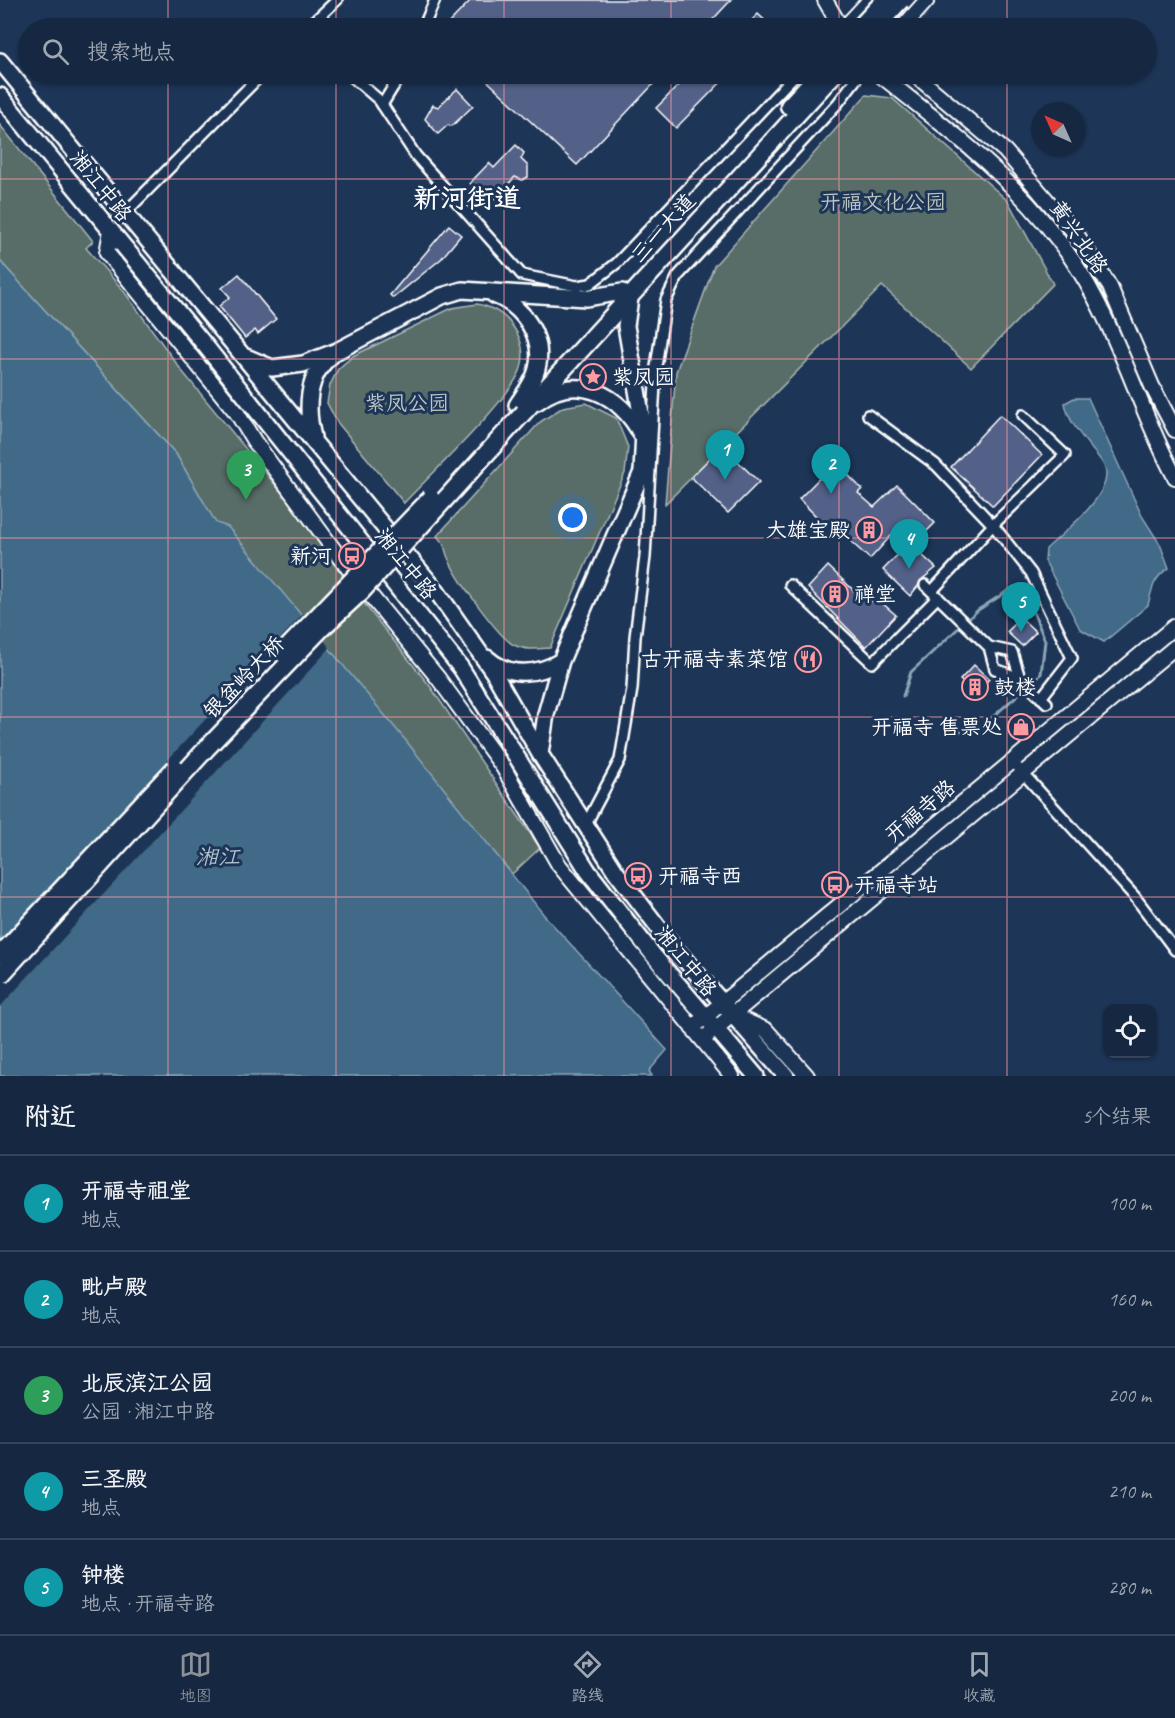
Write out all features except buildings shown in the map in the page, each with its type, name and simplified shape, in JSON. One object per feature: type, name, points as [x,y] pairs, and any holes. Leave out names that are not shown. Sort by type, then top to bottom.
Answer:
[{"type":"highway","points":[[868,18],[885,0]]},
{"type":"highway","points":[[885,18],[901,0]]},
{"type":"highway","name":"三一大道","points":[[626,295],[810,84]]},
{"type":"highway","name":"三一大道","points":[[520,409],[825,84]]},
{"type":"highway","name":"银盆岭大桥","points":[[0,955],[520,409]]},
{"type":"highway","name":"银盆岭大桥","points":[[0,976],[206,749],[321,629],[362,591],[520,409]]},
{"type":"main road","points":[[825,0],[836,18]]},
{"type":"main road","points":[[911,18],[927,0]]},
{"type":"main road","points":[[850,18],[863,3],[871,18]]},
{"type":"main road","name":"湘江中路","points":[[0,61],[18,83]]},
{"type":"main road","name":"湘江中路","points":[[19,84],[435,589],[479,651],[585,826],[643,908],[786,1076]]},
{"type":"main road","name":"黄兴北路","points":[[891,84],[998,171],[1057,237],[1096,300],[1144,412],[1175,477]]},
{"type":"main road","name":"黄兴北路","points":[[926,84],[1005,151],[1079,238],[1110,287],[1152,386],[1175,430]]},
{"type":"main road","name":"湘江中路","points":[[0,96],[461,668],[588,872],[705,1017],[756,1076]]},
{"type":"main road","points":[[111,231],[107,253],[237,413],[254,441],[340,558],[438,678],[497,758],[560,865],[732,1076]]},
{"type":"main road","points":[[241,354],[272,368],[303,364],[336,351],[442,296],[462,290],[586,298],[626,295],[626,326],[645,448],[642,472],[561,661],[546,714],[540,754]]},
{"type":"main road","points":[[480,290],[515,306],[528,320],[536,339],[538,367],[520,409]]},
{"type":"main road","points":[[314,441],[309,422],[309,393],[319,368],[336,351]]},
{"type":"main road","points":[[520,409],[557,391],[570,389],[601,393],[626,411],[641,435],[645,448]]},
{"type":"main road","points":[[239,390],[254,441]]},
{"type":"main road","name":"开福寺路","points":[[692,1028],[1175,626]]},
{"type":"main road","name":"开福寺路","points":[[702,1040],[1175,647]]},
{"type":"main road","points":[[479,651],[493,663],[518,672],[537,673],[561,661]]},
{"type":"main road","name":"湘江中路","points":[[733,1016],[766,1030],[807,1076]]},
{"type":"street","points":[[318,18],[337,0]]},
{"type":"street","points":[[427,18],[435,0]]},
{"type":"street","points":[[126,212],[252,84]]},
{"type":"street","points":[[360,84],[382,105],[416,156],[522,275],[577,286],[590,284],[602,277],[786,84]]},
{"type":"street","points":[[382,105],[396,84]]},
{"type":"street","points":[[585,826],[620,760],[632,688],[635,638],[645,557],[656,367],[668,292],[678,276],[838,103],[852,84]]},
{"type":"street","points":[[868,415],[936,465],[993,525],[1031,573],[1072,657],[1041,698],[1020,678],[995,669],[988,647],[932,591]]},
{"type":"street","points":[[790,585],[872,663],[932,591],[993,525],[1065,455],[1023,415]]},
{"type":"street","points":[[988,647],[1012,652],[1020,678]]},
{"type":"street","points":[[1012,761],[1135,897],[1175,950]]},
{"type":"green space","name":"开福文化公园","points":[[866,95],[892,98],[1008,201],[1053,284],[971,368],[882,286],[665,504],[676,372],[714,266]]},
{"type":"green space","points":[[0,125],[93,241],[86,248],[123,290],[182,371],[291,504],[369,610],[430,686],[540,848],[512,874],[228,528],[216,524],[176,454],[0,261]]},
{"type":"green space","name":"紫凤公园","points":[[477,304],[498,312],[514,328],[522,348],[521,368],[515,381],[487,417],[404,503],[337,422],[327,403],[330,385],[338,369],[353,356],[452,308]]},
{"type":"green space","points":[[586,403],[616,418],[628,447],[625,473],[550,648],[523,648],[507,640],[478,606],[453,568],[437,536],[540,422],[563,407]]},
{"type":"water","name":"湘江","points":[[0,261],[176,454],[216,523],[228,527],[407,742],[544,915],[667,1050],[649,1071],[652,1076],[0,1076]]},
{"type":"water","points":[[1074,398],[1088,398],[1142,516],[1160,544],[1169,568],[1157,579],[1148,605],[1104,642],[1080,629],[1045,561],[1046,549],[1092,504],[1104,484],[1106,474],[1103,463],[1074,426],[1066,409],[1065,403]]},
{"type":"pier","points":[[303,614],[330,648],[0,1007],[0,941]]},
{"type":"waterway","points":[[903,696],[911,672],[978,610],[1014,587],[1031,606],[1045,641],[1041,674],[976,732],[958,731]]},
{"type":"place","name":"紫凤园","points":[[593,377]]},
{"type":"place","name":"开福寺祖堂","points":[[725,480]]},
{"type":"place","name":"毗卢殿","points":[[831,494]]},
{"type":"place","name":"北辰滨江公园","points":[[246,500]]},
{"type":"place","name":"大雄宝殿","points":[[869,530]]},
{"type":"place","name":"新河","points":[[352,556]]},
{"type":"place","name":"三圣殿","points":[[909,569]]},
{"type":"place","name":"禅堂","points":[[835,594]]},
{"type":"place","name":"钟楼","points":[[1021,632]]},
{"type":"place","name":"古开福寺素菜馆","points":[[808,659]]},
{"type":"place","name":"鼓楼","points":[[975,687]]},
{"type":"place","name":"开福寺 售票处","points":[[1021,727]]},
{"type":"place","name":"开福寺西","points":[[638,876]]},
{"type":"place","name":"开福寺站","points":[[835,885]]},
{"type":"district","name":"新河街道","points":[[467,198]]}]
